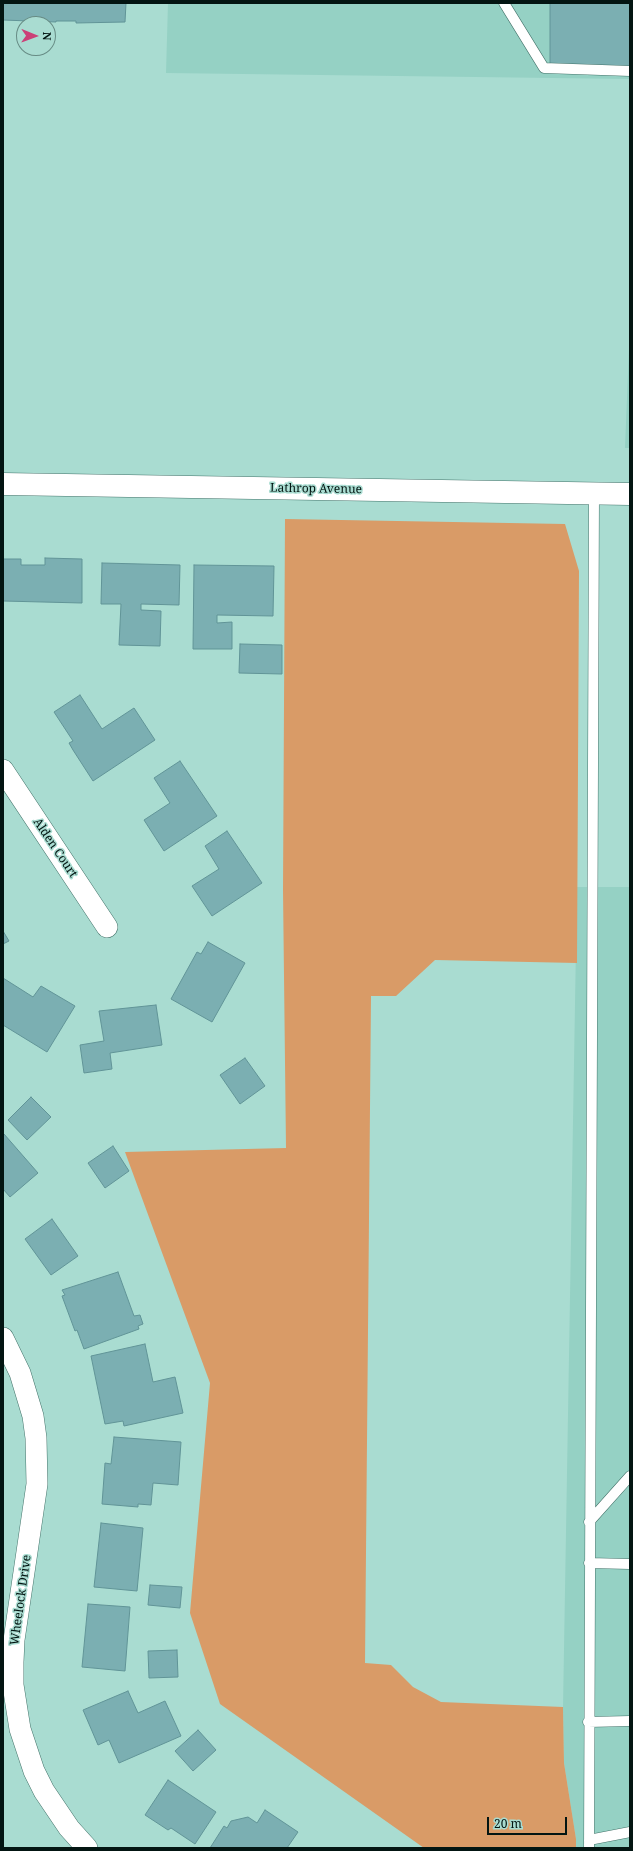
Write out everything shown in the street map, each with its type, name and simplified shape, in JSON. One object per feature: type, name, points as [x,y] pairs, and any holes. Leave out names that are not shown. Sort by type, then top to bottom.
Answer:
[{"type":"street","name":"Lathrop Avenue","points":[[3,484],[630,494]]},
{"type":"street","name":"Alden Court","points":[[3,770],[107,927]]},
{"type":"street","name":"Wheelock Drive","points":[[3,1338],[20,1373],[33,1416],[36,1438],[37,1484],[12,1662],[13,1685],[20,1729],[34,1771],[44,1791],[69,1828],[87,1848]]},
{"type":"lane","points":[[504,3],[544,68],[630,71]]},
{"type":"lane","points":[[594,493],[588,1722],[589,1844],[630,1832]]},
{"type":"lane","points":[[589,1522],[630,1476]]},
{"type":"lane","points":[[589,1563],[630,1564]]},
{"type":"lane","points":[[588,1722],[630,1721]]},
{"type":"shaded area","points":[[168,3],[630,3],[630,79],[166,73]]},
{"type":"shaded area","points":[[630,323],[630,448],[625,448]]},
{"type":"shaded area","points":[[285,519],[565,524],[579,571],[577,963],[435,960],[396,996],[371,996],[365,1663],[391,1665],[413,1687],[441,1702],[563,1707],[564,1763],[576,1839],[576,1848],[424,1848],[220,1704],[190,1613],[210,1383],[125,1152],[286,1148],[283,890]]},
{"type":"shaded area","points":[[577,887],[630,887],[630,1848],[576,1848],[576,1839],[564,1763],[563,1707]]},
{"type":"building","points":[[3,3],[126,3],[125,22],[76,23],[76,21],[56,21],[56,16],[16,16],[16,20],[3,20]]},
{"type":"building","points":[[550,3],[630,3],[630,67],[550,64]]},
{"type":"building","points":[[45,558],[82,559],[82,603],[3,601],[3,559],[21,559],[21,565],[45,565]]},
{"type":"building","points":[[102,563],[180,565],[179,605],[141,604],[141,610],[161,611],[160,646],[119,645],[121,604],[101,604]]},
{"type":"building","points":[[194,565],[274,566],[273,616],[217,615],[217,623],[232,622],[232,649],[193,649]]},
{"type":"building","points":[[240,644],[282,645],[282,674],[239,673]]},
{"type":"building","points":[[80,695],[102,729],[134,708],[155,740],[93,781],[69,743],[73,741],[54,712]]},
{"type":"building","points":[[180,761],[217,816],[164,851],[144,820],[170,803],[154,778]]},
{"type":"building","points":[[227,831],[262,883],[212,916],[192,886],[219,869],[205,846]]},
{"type":"building","points":[[3,931],[9,941],[3,944]]},
{"type":"building","points":[[208,942],[245,963],[212,1022],[171,999],[197,952],[201,954]]},
{"type":"building","points":[[3,978],[33,997],[41,986],[75,1006],[47,1052],[3,1025]]},
{"type":"building","points":[[156,1005],[162,1045],[110,1053],[112,1069],[84,1073],[80,1045],[104,1041],[99,1011]]},
{"type":"building","points":[[245,1058],[265,1086],[240,1104],[220,1075]]},
{"type":"building","points":[[31,1097],[51,1117],[27,1140],[8,1120]]},
{"type":"building","points":[[3,1134],[38,1173],[10,1197],[3,1189]]},
{"type":"building","points":[[113,1146],[129,1171],[105,1188],[88,1163]]},
{"type":"building","points":[[52,1219],[78,1256],[51,1275],[25,1239]]},
{"type":"building","points":[[118,1272],[134,1316],[140,1315],[143,1324],[138,1326],[139,1329],[84,1349],[77,1330],[75,1331],[62,1296],[65,1295],[62,1290]]},
{"type":"building","points":[[145,1344],[153,1382],[175,1377],[183,1413],[124,1426],[123,1421],[105,1424],[91,1356]]},
{"type":"building","points":[[114,1437],[181,1442],[178,1485],[153,1483],[151,1505],[138,1504],[138,1507],[102,1504],[105,1463],[111,1464]]},
{"type":"building","points":[[101,1523],[143,1528],[137,1591],[94,1587]]},
{"type":"building","points":[[150,1585],[182,1587],[180,1608],[148,1605]]},
{"type":"building","points":[[88,1604],[130,1607],[125,1671],[82,1667]]},
{"type":"building","points":[[177,1650],[178,1677],[149,1678],[148,1651]]},
{"type":"building","points":[[128,1691],[138,1713],[165,1701],[181,1736],[119,1763],[109,1740],[98,1745],[83,1710]]},
{"type":"building","points":[[198,1730],[216,1750],[193,1771],[175,1751]]},
{"type":"building","points":[[168,1780],[216,1812],[195,1844],[171,1828],[168,1830],[145,1815]]},
{"type":"building","points":[[265,1810],[298,1832],[287,1848],[210,1848],[224,1826],[227,1828],[231,1821],[248,1817],[257,1823]]}]
